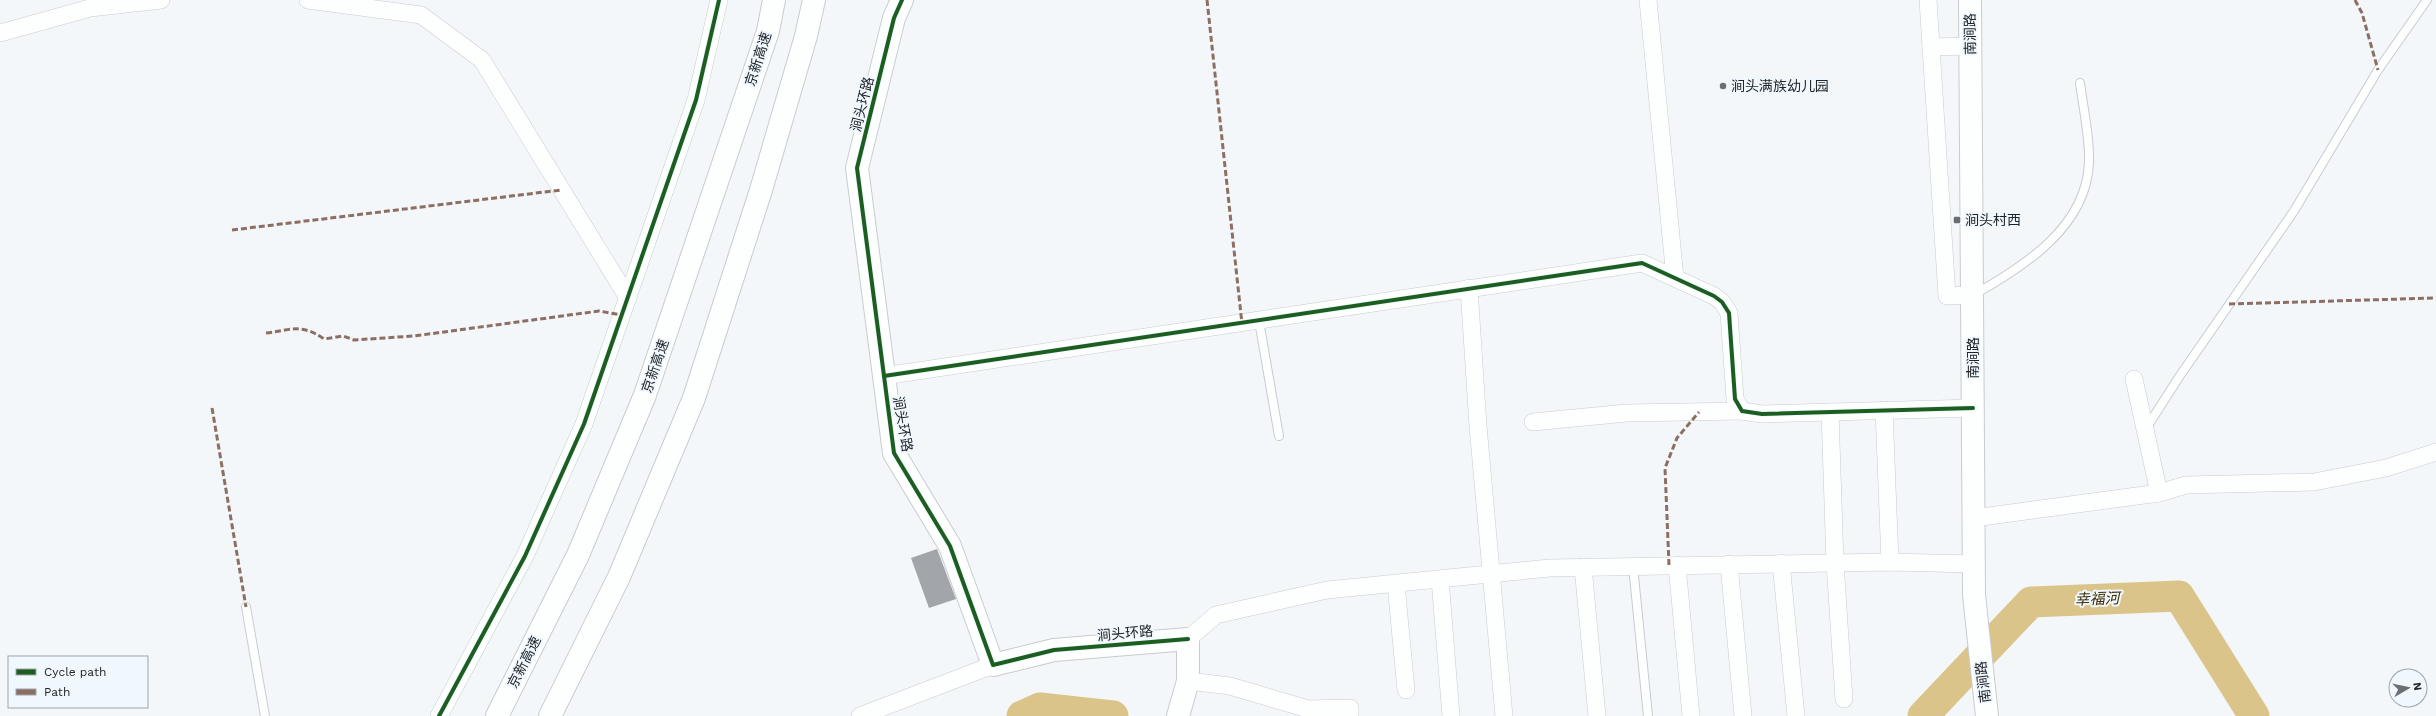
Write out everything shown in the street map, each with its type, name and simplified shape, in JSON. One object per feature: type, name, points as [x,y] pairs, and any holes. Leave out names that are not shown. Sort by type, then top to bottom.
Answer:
[{"type":"main road","name":"京新高速","points":[[497,716],[578,555],[645,395],[768,32],[774,0]]},
{"type":"main road","points":[[550,716],[619,577],[694,398],[763,182],[806,36],[814,0]]},
{"type":"main road","name":"涧头环路","points":[[902,0],[894,18],[857,168],[894,453],[950,546],[993,665],[1054,650],[1188,639]]},
{"type":"main road","name":"南涧路","points":[[1970,0],[1974,595],[1987,716]]},
{"type":"main road","points":[[1178,716],[1188,681],[1188,639]]},
{"type":"street","points":[[0,33],[90,8],[161,0]]},
{"type":"street","points":[[308,0],[421,15],[482,60],[628,298]]},
{"type":"street","points":[[439,716],[525,556],[584,424],[696,100],[719,0]]},
{"type":"street","points":[[1648,0],[1674,278]]},
{"type":"street","points":[[1928,0],[1947,296],[1972,295]]},
{"type":"street","points":[[1931,47],[1970,46]]},
{"type":"street","points":[[884,376],[1642,263],[1714,296],[1722,302],[1729,313],[1734,399],[1742,411]]},
{"type":"street","points":[[1469,288],[1478,426],[1504,716]]},
{"type":"street","points":[[2134,379],[2144,432],[2159,493]]},
{"type":"street","points":[[1533,422],[1627,413],[1742,411],[1762,414],[1973,408]]},
{"type":"street","points":[[1884,410],[1890,562]]},
{"type":"street","points":[[1830,412],[1835,562],[1844,699]]},
{"type":"street","points":[[1974,518],[2159,493],[2186,485],[2314,482],[2386,468],[2436,452]]},
{"type":"street","points":[[1188,639],[1216,615],[1327,590],[1492,574],[1583,567],[1677,565],[1835,562],[1974,564]]},
{"type":"street","points":[[1781,563],[1796,716]]},
{"type":"street","points":[[1729,564],[1743,716]]},
{"type":"street","points":[[1677,565],[1691,716]]},
{"type":"street","points":[[1583,567],[1598,716]]},
{"type":"street","points":[[1440,579],[1451,716]]},
{"type":"street","points":[[1396,584],[1406,690]]},
{"type":"street","points":[[860,716],[993,665]]},
{"type":"street","points":[[1188,681],[1230,686],[1308,709],[1350,708],[1350,716]]},
{"type":"lane","points":[[2144,432],[2179,377],[2294,211],[2378,70],[2427,0]]},
{"type":"lane","points":[[1972,295],[2011,273],[2043,248],[2071,219],[2084,193],[2089,162],[2080,83]]},
{"type":"lane","points":[[1259,321],[1279,436]]},
{"type":"lane","points":[[1633,566],[1648,716]]},
{"type":"lane","points":[[246,607],[265,716]]},
{"type":"building","points":[[937,549],[956,599],[929,608],[911,558]]},
{"type":"waterway","name":"幸福河","points":[[1923,716],[2031,602],[2179,596],[2254,716]]},
{"type":"waterway","name":"幸福河","points":[[1022,716],[1040,708],[1113,716]]},
{"type":"marked path","points":[[1207,0],[1242,324]]},
{"type":"marked path","points":[[2355,0],[2362,13],[2378,70]]},
{"type":"marked path","points":[[232,230],[561,190]]},
{"type":"marked path","points":[[2229,304],[2436,298]]},
{"type":"marked path","points":[[266,333],[290,329],[302,329],[316,334],[324,339],[343,336],[354,340],[414,336],[599,311],[622,315]]},
{"type":"marked path","points":[[212,408],[246,607]]},
{"type":"marked path","points":[[1669,565],[1665,468],[1677,438],[1699,412]]},
{"type":"cycle path","points":[[439,716],[525,556],[584,424],[696,100],[719,0]]},
{"type":"cycle path","points":[[902,0],[894,18],[857,168],[894,453],[950,546],[993,665],[1054,650],[1188,639]]},
{"type":"cycle path","points":[[884,376],[1642,263],[1714,296],[1722,302],[1729,313],[1735,399],[1742,411],[1762,414],[1973,408]]},
{"type":"place","name":"涧头满族幼儿园","points":[[1723,86]]},
{"type":"place","name":"涧头村西","points":[[1957,220]]}]
